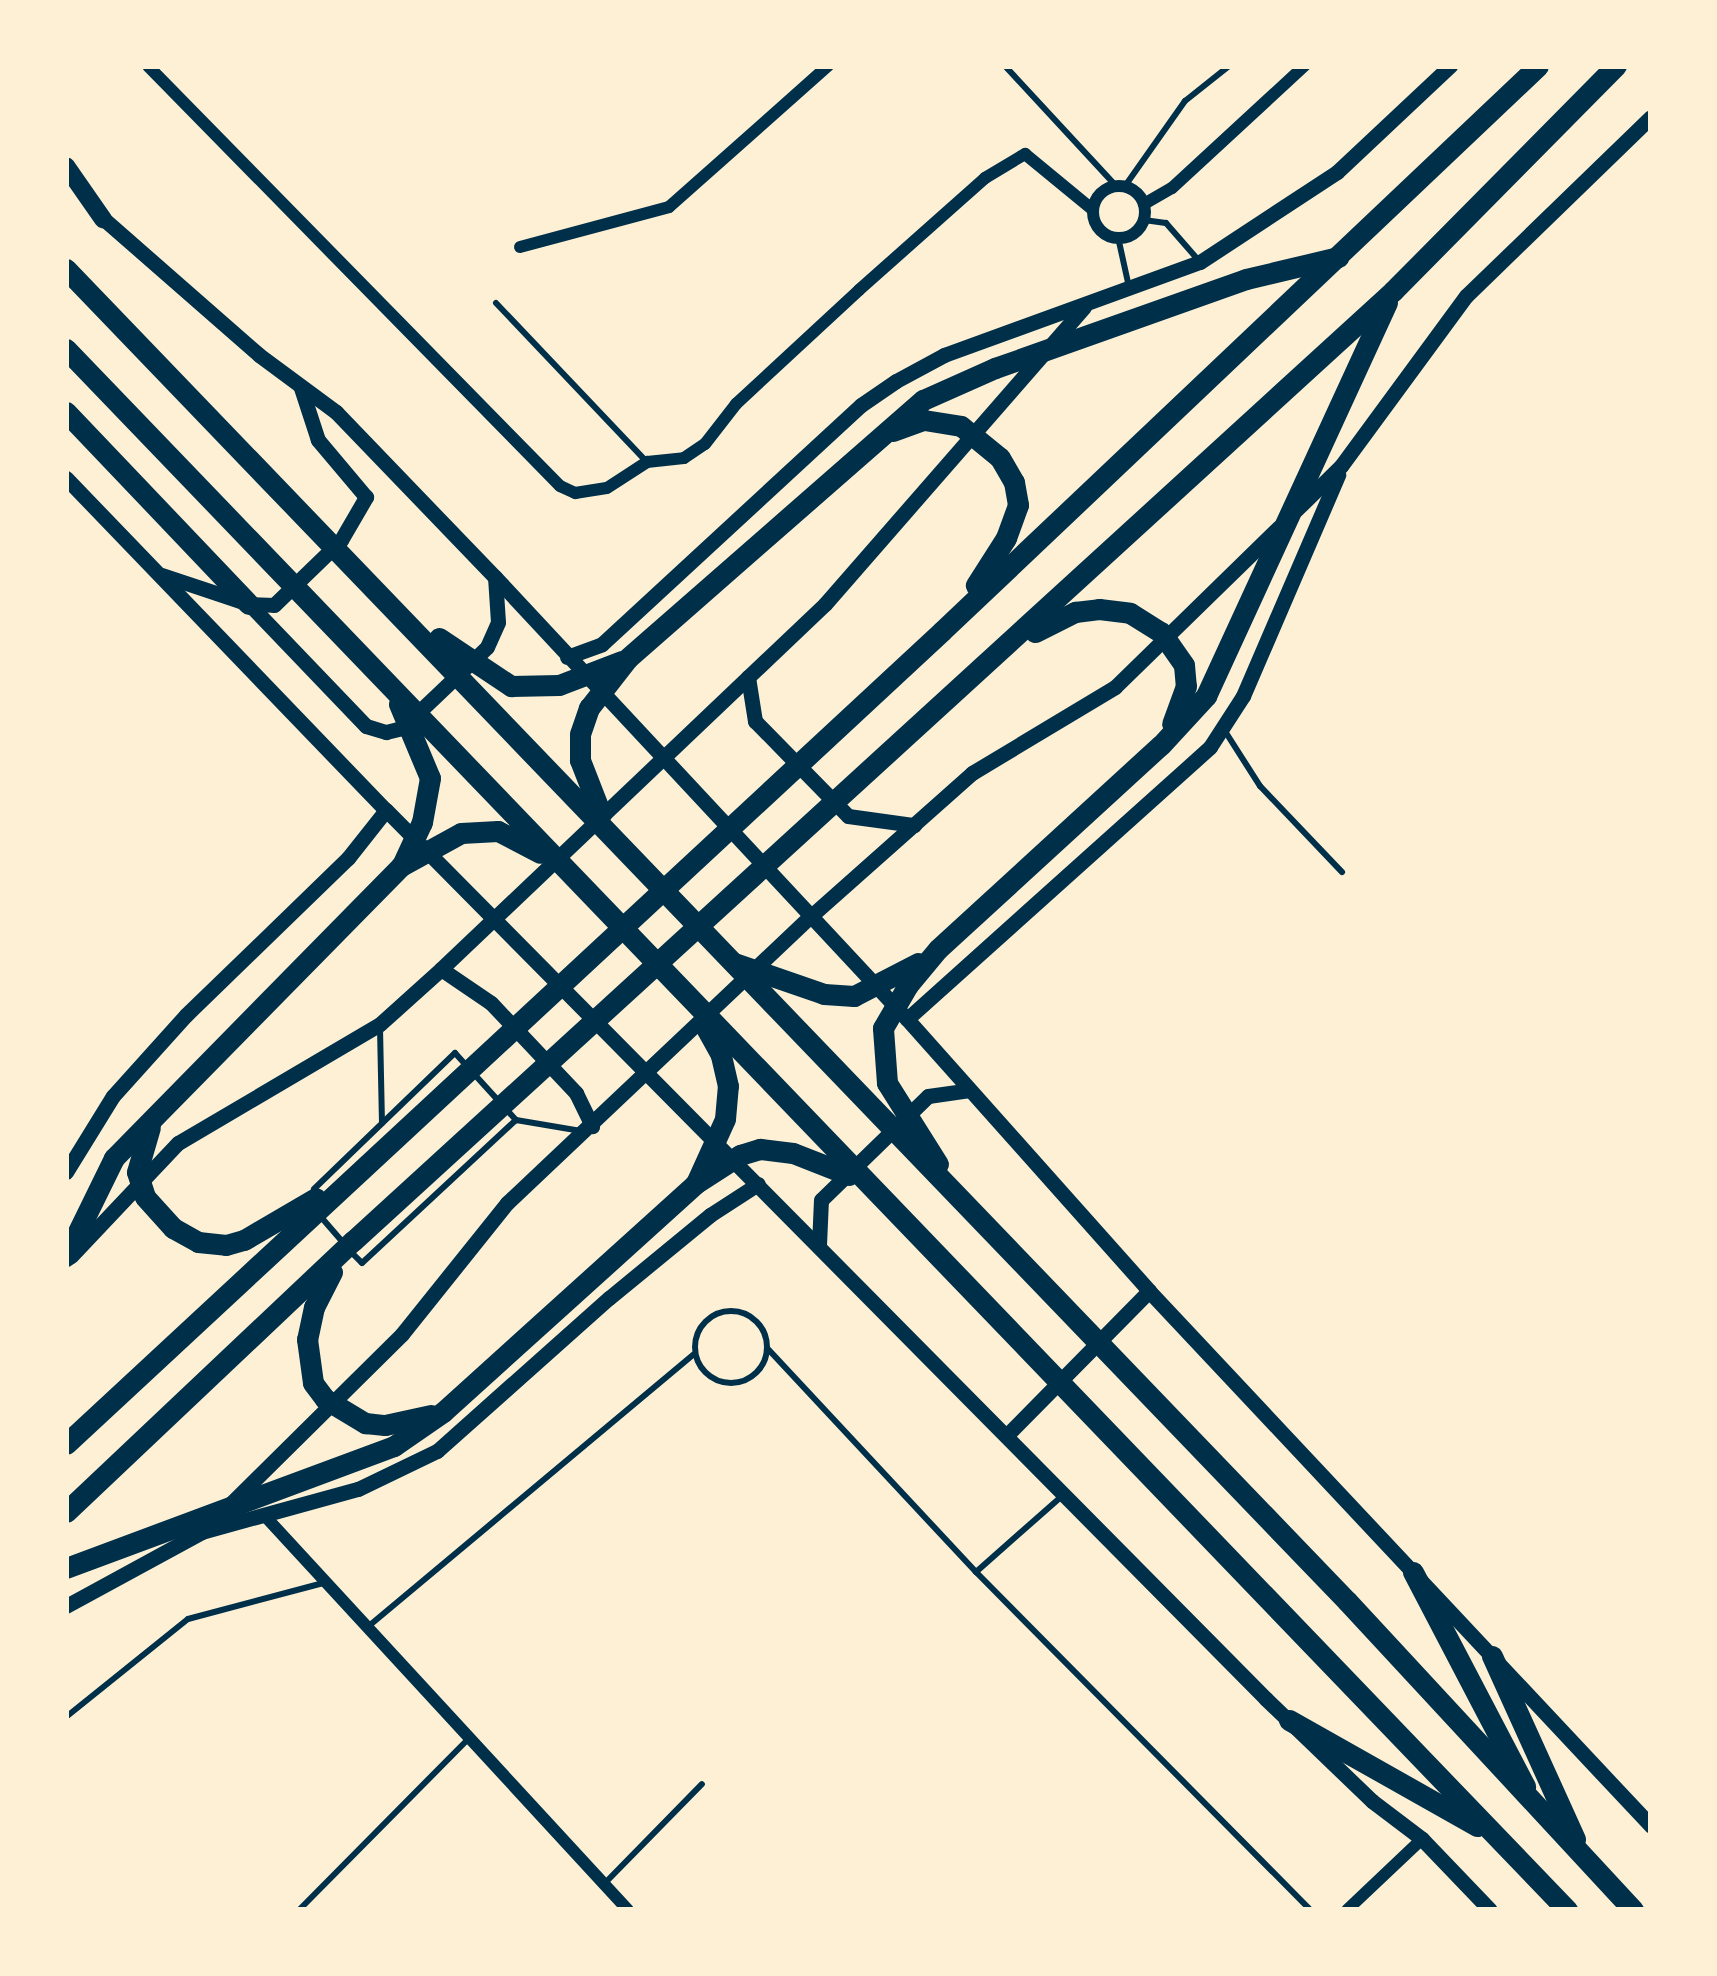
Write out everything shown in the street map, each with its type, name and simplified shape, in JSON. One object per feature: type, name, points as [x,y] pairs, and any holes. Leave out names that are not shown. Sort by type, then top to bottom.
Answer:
[{"type":"highway","points":[[66,1444],[942,631],[1538,66]]},
{"type":"highway","points":[[66,1512],[353,1241],[1393,291],[1616,66]]},
{"type":"highway","points":[[621,846],[593,802],[580,760],[580,734],[590,707],[628,658],[923,400],[995,368],[1246,279],[1338,256]]},
{"type":"highway","points":[[66,269],[398,609],[726,960],[1348,1601],[1633,1910]]},
{"type":"highway","points":[[963,1204],[887,1082],[883,1028],[908,985],[938,950],[1161,745],[1206,696],[1393,291]]},
{"type":"highway","points":[[66,349],[1567,1910]]},
{"type":"highway","points":[[66,412],[249,604]]},
{"type":"highway","points":[[881,435],[924,420],[961,426],[1000,458],[1014,482],[1018,505],[1006,538],[942,631]]},
{"type":"highway","points":[[398,609],[511,686],[560,685],[628,658]]},
{"type":"highway","points":[[981,670],[1048,623],[1075,612],[1130,613],[1161,632],[1184,665],[1181,705],[1161,745]]},
{"type":"highway","points":[[382,676],[411,724],[430,778],[422,822],[401,866]]},
{"type":"highway","points":[[66,1258],[114,1158],[401,866],[461,833],[498,831],[576,879]]},
{"type":"highway","points":[[726,960],[824,994],[854,996],[938,950]]},
{"type":"highway","points":[[688,997],[722,1055],[728,1086],[725,1119],[695,1184]]},
{"type":"highway","points":[[155,1114],[137,1172],[145,1196],[173,1228],[198,1242],[244,1240],[358,1173]]},
{"type":"highway","points":[[66,1568],[394,1446],[443,1412],[695,1184],[760,1149],[816,1160],[864,1182]]},
{"type":"highway","points":[[353,1241],[314,1307],[307,1360],[313,1383],[325,1399],[364,1423],[385,1425],[443,1412]]},
{"type":"highway","points":[[1413,1572],[1536,1808]]},
{"type":"highway","points":[[1492,1656],[1582,1856]]},
{"type":"highway","points":[[1288,1720],[1498,1838]]},
{"type":"main road","points":[[66,166],[103,219]]},
{"type":"street","points":[[148,66],[560,486],[575,493],[607,488],[647,462],[684,458],[705,444],[736,404],[859,290],[985,178],[1025,154],[1094,210],[1103,232],[1118,237],[1134,233],[1144,220],[1144,204]]},
{"type":"street","points":[[520,247],[669,207],[828,66]]},
{"type":"street","points":[[1144,204],[1172,188],[1304,66]]},
{"type":"street","points":[[567,657],[602,644],[861,404],[944,355],[1200,262],[1337,172],[1450,66]]},
{"type":"street","points":[[202,1532],[402,1334],[508,1204],[812,916],[972,773],[1115,687],[1341,466],[1466,296],[1651,117]]},
{"type":"street","points":[[66,182],[103,219],[336,412],[907,1018],[1149,1291],[1651,1826]]},
{"type":"street","points":[[1094,210],[1100,194],[1120,186],[1144,204]]},
{"type":"street","points":[[66,1258],[178,1143],[380,1024],[441,969],[825,604],[1084,307]]},
{"type":"street","points":[[159,574],[249,604],[274,605],[341,541],[365,497],[318,440],[300,385]]},
{"type":"street","points":[[907,1018],[1210,748],[1243,696],[1341,466]]},
{"type":"street","points":[[66,478],[386,810],[1288,1720],[1372,1801],[1422,1839],[1490,1910]]},
{"type":"street","points":[[249,604],[366,726],[386,732],[402,728],[488,647],[498,622],[495,577]]},
{"type":"street","points":[[748,677],[755,721],[848,816],[914,825]]},
{"type":"street","points":[[66,1172],[113,1096],[186,1015],[348,858],[386,810]]},
{"type":"street","points":[[441,969],[491,1003],[576,1093],[589,1129]]},
{"type":"street","points":[[819,1245],[821,1200],[928,1096],[970,1090]]},
{"type":"street","points":[[66,1606],[202,1532],[358,1489],[437,1451],[608,1298],[710,1215],[758,1184]]},
{"type":"street","points":[[1008,1434],[1149,1291]]},
{"type":"street","points":[[263,1515],[628,1910]]},
{"type":"street","points":[[1347,1910],[1422,1839]]},
{"type":"lane","points":[[1005,66],[1120,186],[1185,100],[1228,66]]},
{"type":"lane","points":[[1280,66],[1287,82]]},
{"type":"lane","points":[[1144,220],[1166,223],[1200,262]]},
{"type":"lane","points":[[1118,237],[1130,290]]},
{"type":"lane","points":[[496,303],[647,462]]},
{"type":"lane","points":[[1222,728],[1234,737],[1260,786],[1342,872]]},
{"type":"lane","points":[[380,1024],[382,1124]]},
{"type":"lane","points":[[516,1120],[362,1263],[305,1199],[455,1053],[516,1120],[589,1129]]},
{"type":"lane","points":[[768,1349],[758,1372],[733,1384],[706,1374],[694,1354],[698,1330],[716,1312],[743,1312],[760,1324],[768,1349],[976,1572],[1310,1910]]},
{"type":"lane","points":[[367,1628],[694,1354]]},
{"type":"lane","points":[[976,1572],[1066,1492]]},
{"type":"lane","points":[[66,1718],[188,1619],[325,1582]]},
{"type":"lane","points":[[299,1910],[469,1738]]},
{"type":"lane","points":[[604,1884],[703,1784]]}]
